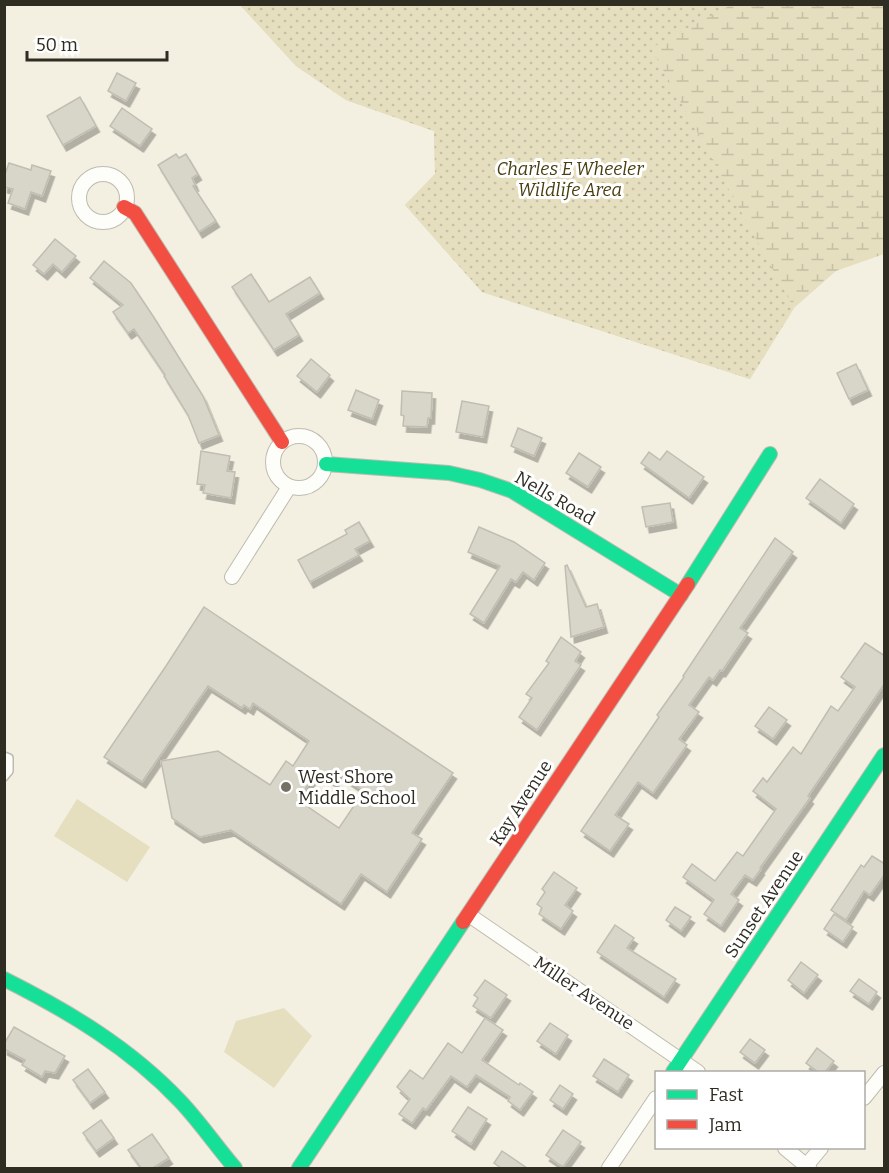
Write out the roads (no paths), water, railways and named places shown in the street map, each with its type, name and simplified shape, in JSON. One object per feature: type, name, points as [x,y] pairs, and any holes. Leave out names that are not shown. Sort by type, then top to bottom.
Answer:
[{"type":"street","points":[[124,207],[135,213],[282,442]]},
{"type":"street","points":[[307,437],[321,447],[326,464],[324,473],[313,485],[297,489],[281,482],[273,466],[273,458],[282,442],[290,438],[307,437]]},
{"type":"street","name":"Kay Avenue","points":[[299,1168],[681,595],[770,454]]},
{"type":"street","name":"Nells Road","points":[[326,464],[449,473],[512,491],[681,595]]},
{"type":"street","points":[[232,577],[289,487]]},
{"type":"street","name":"Sunset Avenue","points":[[674,1071],[885,755]]},
{"type":"street","name":"Miller Avenue","points":[[469,915],[697,1071]]},
{"type":"street","points":[[4,980],[72,1014],[138,1062],[180,1102],[234,1168]]},
{"type":"street","points":[[865,1097],[885,1073]]},
{"type":"street","points":[[609,1168],[655,1101]]},
{"type":"street","points":[[786,1149],[807,1167],[820,1149]]},
{"type":"lane","points":[[4,756],[9,758],[9,771],[4,777]]},
{"type":"place","name":"West Shore Middle School","points":[[286,787]]},
{"type":"park label","name":"Charles E Wheeler Wildlife Area","points":[[570,180]]}]
